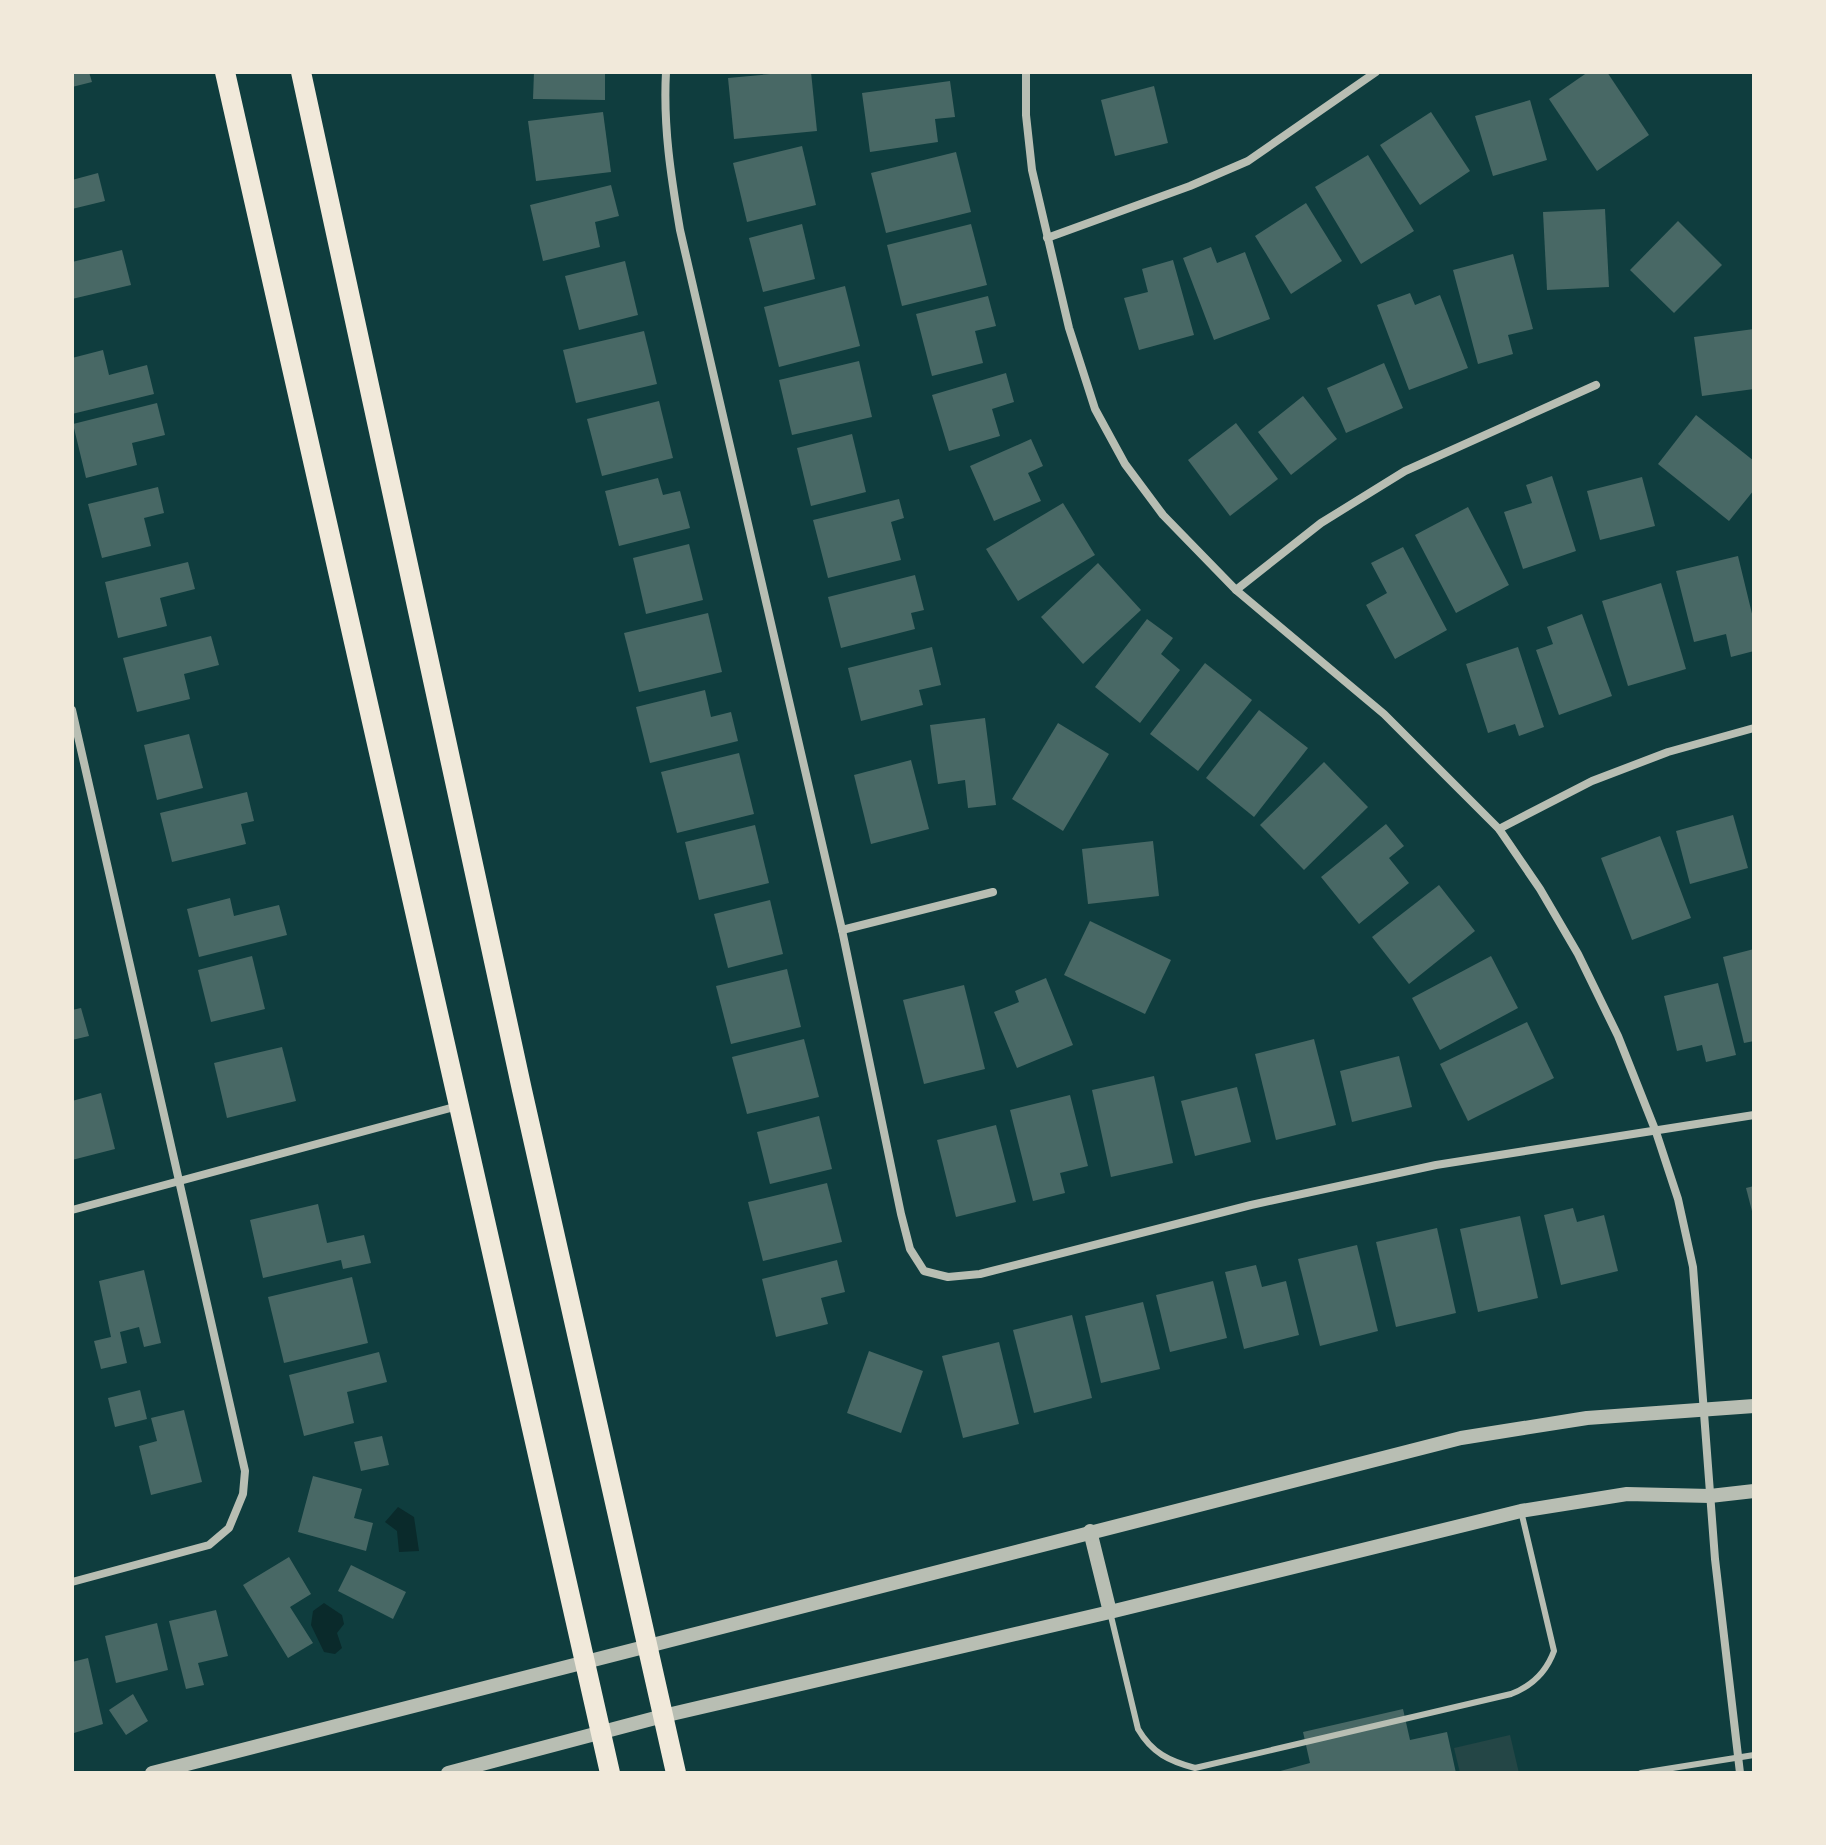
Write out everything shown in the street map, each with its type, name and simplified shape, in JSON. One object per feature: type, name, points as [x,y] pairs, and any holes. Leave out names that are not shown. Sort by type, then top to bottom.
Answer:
[{"type":"main road","points":[[225,72],[610,1773]]},
{"type":"main road","points":[[301,72],[676,1773]]},
{"type":"street","points":[[666,72],[664,106],[669,170],[680,230],[842,930],[901,1214],[910,1249],[924,1271],[948,1277],[980,1274],[1251,1205],[1421,1168],[1754,1115]]},
{"type":"street","points":[[1026,72],[1026,115],[1032,170],[1069,328],[1095,409],[1125,464],[1163,515],[1236,590],[1384,714],[1499,829],[1540,889],[1578,954],[1618,1036],[1656,1132],[1678,1199],[1693,1267],[1710,1496],[1740,1773]]},
{"type":"street","points":[[1047,238],[1190,186],[1248,161],[1376,72]]},
{"type":"street","points":[[1236,590],[1321,523],[1405,471],[1596,385]]},
{"type":"street","points":[[72,710],[245,1471],[243,1494],[229,1528],[209,1545],[72,1582]]},
{"type":"street","points":[[1499,829],[1592,781],[1668,752],[1754,728]]},
{"type":"street","points":[[842,930],[993,892]]},
{"type":"street","points":[[72,1210],[458,1106]]},
{"type":"street","points":[[152,1773],[1461,1438],[1587,1418],[1754,1406]]},
{"type":"street","points":[[448,1773],[663,1716],[1110,1612],[1521,1511],[1627,1494],[1710,1496],[1754,1491]]},
{"type":"street","points":[[1090,1531],[1110,1612]]},
{"type":"lane","points":[[1110,1612],[1138,1729],[1147,1744],[1161,1756],[1195,1768],[1511,1694],[1528,1688],[1549,1664],[1554,1651],[1521,1511]]},
{"type":"lane","points":[[1641,1773],[1754,1755]]},
{"type":"shaded area","points":[[398,1507],[414,1517],[419,1551],[399,1552],[397,1531],[385,1522]]},
{"type":"shaded area","points":[[324,1603],[342,1615],[344,1624],[337,1633],[342,1648],[335,1654],[324,1652],[311,1625],[313,1611]]},
{"type":"shaded area","points":[[1510,1735],[1519,1773],[1460,1773],[1454,1748]]},
{"type":"building","points":[[72,72],[89,72],[92,82],[72,87]]},
{"type":"building","points":[[534,72],[605,72],[605,100],[533,99]]},
{"type":"building","points":[[811,72],[817,131],[734,139],[728,78]]},
{"type":"building","points":[[1588,72],[1607,72],[1649,135],[1597,171],[1549,99]]},
{"type":"building","points":[[950,81],[955,117],[935,119],[938,142],[870,152],[862,93]]},
{"type":"building","points":[[1154,86],[1168,143],[1115,156],[1101,100]]},
{"type":"building","points":[[1530,100],[1547,160],[1493,176],[1475,116]]},
{"type":"building","points":[[603,112],[611,172],[536,181],[528,121]]},
{"type":"building","points":[[1431,112],[1470,171],[1420,205],[1380,145]]},
{"type":"building","points":[[802,146],[816,205],[747,222],[733,163]]},
{"type":"building","points":[[956,152],[971,212],[886,233],[871,173]]},
{"type":"building","points":[[1368,155],[1414,231],[1361,264],[1315,187]]},
{"type":"building","points":[[98,173],[105,201],[72,209],[72,180]]},
{"type":"building","points":[[611,185],[619,216],[595,222],[600,247],[543,261],[530,205]]},
{"type":"building","points":[[1306,203],[1342,261],[1291,294],[1255,236]]},
{"type":"building","points":[[1605,209],[1609,287],[1547,290],[1543,212]]},
{"type":"building","points":[[1678,221],[1722,265],[1674,313],[1630,270]]},
{"type":"building","points":[[802,224],[815,279],[763,292],[749,238]]},
{"type":"building","points":[[971,224],[987,285],[902,306],[887,245]]},
{"type":"building","points":[[1211,247],[1217,263],[1245,252],[1270,319],[1214,340],[1183,258]]},
{"type":"building","points":[[122,250],[131,285],[72,299],[72,262]]},
{"type":"building","points":[[1513,254],[1533,329],[1508,335],[1513,354],[1478,364],[1453,270]]},
{"type":"building","points":[[1173,260],[1194,335],[1139,350],[1124,298],[1148,292],[1142,269]]},
{"type":"building","points":[[625,261],[638,315],[579,330],[565,276]]},
{"type":"building","points":[[845,286],[860,346],[779,367],[764,307]]},
{"type":"building","points":[[1410,293],[1415,305],[1440,295],[1468,368],[1409,390],[1377,305]]},
{"type":"building","points":[[988,296],[996,326],[975,331],[983,363],[932,376],[916,314]]},
{"type":"building","points":[[1754,329],[1754,389],[1702,396],[1694,337]]},
{"type":"building","points":[[644,331],[657,384],[576,403],[563,350]]},
{"type":"building","points":[[103,350],[109,375],[147,365],[154,394],[72,414],[72,358]]},
{"type":"building","points":[[859,361],[872,417],[792,435],[779,380]]},
{"type":"building","points":[[1384,363],[1403,408],[1346,433],[1327,388]]},
{"type":"building","points":[[1006,373],[1014,402],[992,409],[1000,436],[949,451],[932,395]]},
{"type":"building","points":[[1303,396],[1337,439],[1291,475],[1258,432]]},
{"type":"building","points":[[659,401],[673,458],[602,476],[587,419]]},
{"type":"building","points":[[157,403],[165,435],[132,443],[137,465],[86,478],[73,424]]},
{"type":"building","points":[[1696,415],[1754,461],[1754,490],[1729,521],[1658,464]]},
{"type":"building","points":[[1236,423],[1278,479],[1230,516],[1188,460]]},
{"type":"building","points":[[852,434],[866,492],[811,506],[797,448]]},
{"type":"building","points":[[1031,439],[1043,466],[1028,473],[1041,501],[994,521],[970,466]]},
{"type":"building","points":[[1552,476],[1576,551],[1523,569],[1504,512],[1532,503],[1526,485]]},
{"type":"building","points":[[1642,477],[1655,526],[1600,540],[1587,491]]},
{"type":"building","points":[[658,478],[663,495],[680,491],[690,528],[619,546],[605,491]]},
{"type":"building","points":[[158,487],[164,513],[144,518],[151,546],[102,558],[88,504]]},
{"type":"building","points":[[899,499],[904,518],[891,522],[901,560],[828,578],[813,520]]},
{"type":"building","points":[[1063,503],[1095,555],[1018,601],[986,549]]},
{"type":"building","points":[[1468,507],[1509,585],[1456,613],[1415,535]]},
{"type":"building","points":[[689,544],[703,600],[646,614],[633,558]]},
{"type":"building","points":[[1403,547],[1447,630],[1395,659],[1366,605],[1387,593],[1371,563]]},
{"type":"building","points":[[1738,556],[1754,622],[1754,651],[1731,657],[1726,634],[1694,642],[1676,571]]},
{"type":"building","points":[[188,562],[195,589],[160,598],[167,626],[118,638],[105,582]]},
{"type":"building","points":[[1098,563],[1141,610],[1083,664],[1041,617]]},
{"type":"building","points":[[915,575],[924,610],[911,613],[915,629],[841,648],[828,597]]},
{"type":"building","points":[[1661,583],[1686,669],[1628,686],[1602,601]]},
{"type":"building","points":[[708,613],[722,672],[639,692],[624,633]]},
{"type":"building","points":[[1582,614],[1612,696],[1559,715],[1536,650],[1553,644],[1547,627]]},
{"type":"building","points":[[1147,619],[1173,638],[1161,654],[1180,670],[1140,723],[1095,687]]},
{"type":"building","points":[[211,636],[219,665],[184,674],[190,699],[137,712],[123,658]]},
{"type":"building","points":[[932,647],[941,685],[919,690],[923,705],[861,721],[848,668]]},
{"type":"building","points":[[1518,647],[1544,727],[1519,736],[1515,724],[1488,733],[1466,664]]},
{"type":"building","points":[[1205,663],[1252,700],[1198,771],[1150,734]]},
{"type":"building","points":[[705,690],[711,717],[731,712],[738,741],[650,763],[636,707]]},
{"type":"building","points":[[1259,710],[1308,748],[1254,817],[1206,778]]},
{"type":"building","points":[[985,718],[996,805],[968,808],[965,780],[938,784],[930,725]]},
{"type":"building","points":[[1058,723],[1109,754],[1063,831],[1012,799]]},
{"type":"building","points":[[189,734],[203,788],[157,800],[144,745]]},
{"type":"building","points":[[739,753],[754,814],[677,833],[661,772]]},
{"type":"building","points":[[911,760],[929,829],[871,844],[854,775]]},
{"type":"building","points":[[1324,762],[1368,807],[1304,870],[1260,825]]},
{"type":"building","points":[[247,792],[254,821],[241,824],[246,844],[172,862],[160,813]]},
{"type":"building","points":[[1733,815],[1748,868],[1690,884],[1676,831]]},
{"type":"building","points":[[1386,824],[1404,846],[1389,858],[1409,883],[1359,924],[1321,877]]},
{"type":"building","points":[[755,825],[769,883],[699,900],[685,842]]},
{"type":"building","points":[[1660,836],[1691,918],[1632,940],[1601,858]]},
{"type":"building","points":[[1153,841],[1159,896],[1088,904],[1082,849]]},
{"type":"building","points":[[1439,885],[1475,931],[1409,984],[1372,937]]},
{"type":"building","points":[[230,898],[234,916],[279,905],[287,935],[199,957],[187,909]]},
{"type":"building","points":[[770,900],[783,954],[728,968],[714,914]]},
{"type":"building","points":[[1090,921],[1171,960],[1145,1014],[1064,975]]},
{"type":"building","points":[[1754,949],[1754,1041],[1744,1043],[1723,957]]},
{"type":"building","points":[[252,956],[265,1009],[211,1022],[198,970]]},
{"type":"building","points":[[1491,956],[1518,1008],[1440,1050],[1412,998]]},
{"type":"building","points":[[787,969],[801,1027],[731,1044],[716,986]]},
{"type":"building","points":[[1046,978],[1073,1045],[1017,1068],[994,1012],[1019,1002],[1015,991]]},
{"type":"building","points":[[1718,983],[1736,1055],[1706,1062],[1702,1045],[1677,1051],[1664,996]]},
{"type":"building","points":[[964,985],[985,1069],[924,1084],[903,1000]]},
{"type":"building","points":[[81,1008],[89,1036],[72,1040],[72,1010]]},
{"type":"building","points":[[1527,1022],[1554,1078],[1468,1121],[1440,1064]]},
{"type":"building","points":[[804,1039],[819,1097],[747,1114],[732,1057]]},
{"type":"building","points":[[1314,1039],[1336,1125],[1276,1140],[1255,1054]]},
{"type":"building","points":[[282,1047],[296,1101],[227,1118],[214,1063]]},
{"type":"building","points":[[1399,1056],[1412,1107],[1352,1122],[1340,1071]]},
{"type":"building","points":[[1154,1076],[1173,1163],[1111,1177],[1092,1090]]},
{"type":"building","points":[[1237,1087],[1251,1142],[1195,1156],[1181,1101]]},
{"type":"building","points":[[101,1093],[115,1149],[72,1160],[72,1101]]},
{"type":"building","points":[[1070,1095],[1088,1166],[1060,1173],[1065,1193],[1033,1201],[1010,1110]]},
{"type":"building","points":[[819,1116],[832,1169],[770,1184],[757,1132]]},
{"type":"building","points":[[996,1125],[1016,1202],[956,1217],[937,1140]]},
{"type":"building","points":[[827,1183],[842,1242],[763,1261],[748,1202]]},
{"type":"building","points":[[1754,1186],[1754,1215],[1753,1215],[1746,1188]]},
{"type":"building","points":[[318,1204],[327,1243],[364,1235],[371,1263],[343,1269],[341,1260],[263,1278],[250,1220]]},
{"type":"building","points":[[1573,1208],[1577,1222],[1604,1215],[1618,1271],[1561,1285],[1544,1215]]},
{"type":"building","points":[[1520,1216],[1538,1298],[1478,1312],[1460,1229]]},
{"type":"building","points":[[1437,1228],[1456,1313],[1396,1327],[1376,1242]]},
{"type":"building","points":[[1357,1245],[1378,1331],[1320,1346],[1298,1259]]},
{"type":"building","points":[[837,1260],[845,1292],[821,1298],[828,1324],[776,1337],[762,1279]]},
{"type":"building","points":[[1256,1265],[1262,1287],[1286,1281],[1299,1335],[1244,1349],[1225,1272]]},
{"type":"building","points":[[144,1270],[161,1343],[144,1347],[139,1327],[120,1332],[127,1363],[101,1369],[94,1341],[111,1337],[99,1281]]},
{"type":"building","points":[[352,1277],[368,1343],[284,1363],[268,1297]]},
{"type":"building","points":[[1213,1281],[1227,1338],[1170,1352],[1156,1295]]},
{"type":"building","points":[[1143,1302],[1160,1369],[1101,1383],[1085,1316]]},
{"type":"building","points":[[1072,1315],[1092,1398],[1034,1413],[1013,1330]]},
{"type":"building","points":[[999,1342],[1019,1424],[963,1438],[942,1356]]},
{"type":"building","points":[[869,1351],[923,1371],[901,1433],[847,1413]]},
{"type":"building","points":[[379,1352],[387,1382],[347,1392],[354,1423],[304,1436],[289,1375]]},
{"type":"building","points":[[140,1390],[147,1419],[115,1427],[108,1398]]},
{"type":"building","points":[[184,1410],[202,1482],[151,1495],[139,1446],[157,1441],[151,1418]]},
{"type":"building","points":[[382,1436],[389,1465],[361,1471],[354,1442]]},
{"type":"building","points":[[313,1476],[362,1489],[354,1518],[373,1523],[366,1551],[298,1532]]},
{"type":"building","points":[[289,1557],[311,1594],[290,1607],[313,1643],[288,1658],[243,1585]]},
{"type":"building","points":[[351,1565],[406,1592],[393,1619],[338,1591]]},
{"type":"building","points":[[216,1610],[228,1656],[198,1663],[204,1685],[186,1689],[169,1621]]},
{"type":"building","points":[[157,1623],[168,1670],[116,1683],[105,1636]]},
{"type":"building","points":[[88,1658],[103,1724],[74,1733],[72,1662]]},
{"type":"building","points":[[133,1694],[148,1721],[126,1735],[109,1710]]},
{"type":"building","points":[[1403,1709],[1410,1740],[1447,1732],[1456,1773],[1273,1773],[1310,1763],[1303,1732]]}]
